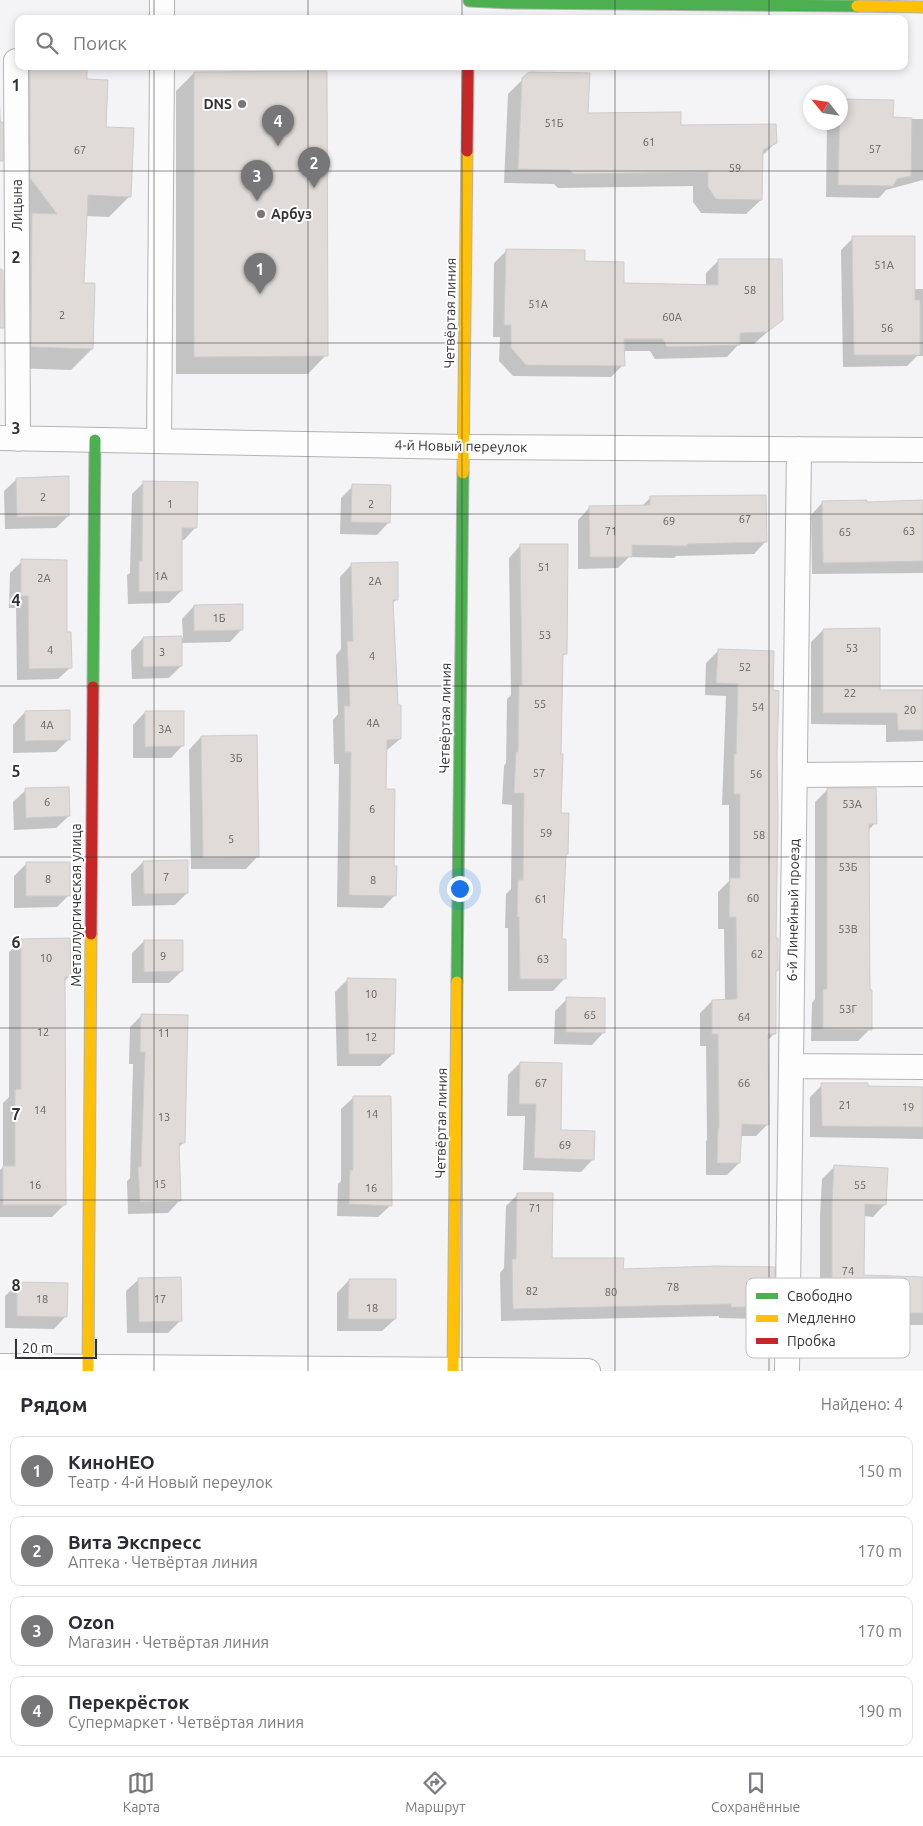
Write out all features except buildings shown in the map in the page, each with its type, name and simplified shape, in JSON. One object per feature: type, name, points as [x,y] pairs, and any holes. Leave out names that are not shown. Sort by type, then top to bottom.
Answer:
[{"type":"street","points":[[162,0],[162,15]]},
{"type":"street","points":[[468,4],[923,7]]},
{"type":"street","name":"Лицына","points":[[9,438],[11,61]]},
{"type":"street","points":[[159,441],[162,70]]},
{"type":"street","name":"Четвёртая линия","points":[[453,1370],[468,70]]},
{"type":"street","name":"4-й Новый переулок","points":[[9,438],[463,447],[923,450]]},
{"type":"street","name":"Металлургическая улица","points":[[88,1369],[95,440]]},
{"type":"street","name":"6-й Линейный проезд","points":[[788,1278],[799,449]]},
{"type":"street","points":[[795,775],[923,774]]},
{"type":"street","points":[[790,1066],[923,1067]]},
{"type":"street","name":"6-й Линейный проезд","points":[[787,1358],[787,1371]]},
{"type":"street","points":[[0,1366],[88,1369],[588,1371]]},
{"type":"traffic: fast","points":[[469,1],[857,6]]},
{"type":"traffic: fast","points":[[93,687],[95,440]]},
{"type":"traffic: fast","points":[[457,982],[463,473]]},
{"type":"traffic: slow","points":[[857,6],[923,7]]},
{"type":"traffic: slow","points":[[463,473],[467,151]]},
{"type":"traffic: slow","points":[[88,1371],[91,934]]},
{"type":"traffic: slow","points":[[453,1371],[457,982]]},
{"type":"traffic: jam","points":[[467,151],[468,70]]},
{"type":"traffic: jam","points":[[91,934],[93,687]]},
{"type":"place","name":"DNS","points":[[242,104]]},
{"type":"place","name":"Перекрёсток","points":[[278,146]]},
{"type":"place","name":"Вита Экспресс","points":[[314,188]]},
{"type":"place","name":"Ozon","points":[[257,201]]},
{"type":"place","name":"Арбуз","points":[[261,214]]},
{"type":"place","name":"КиноНЕО","points":[[260,294]]}]
